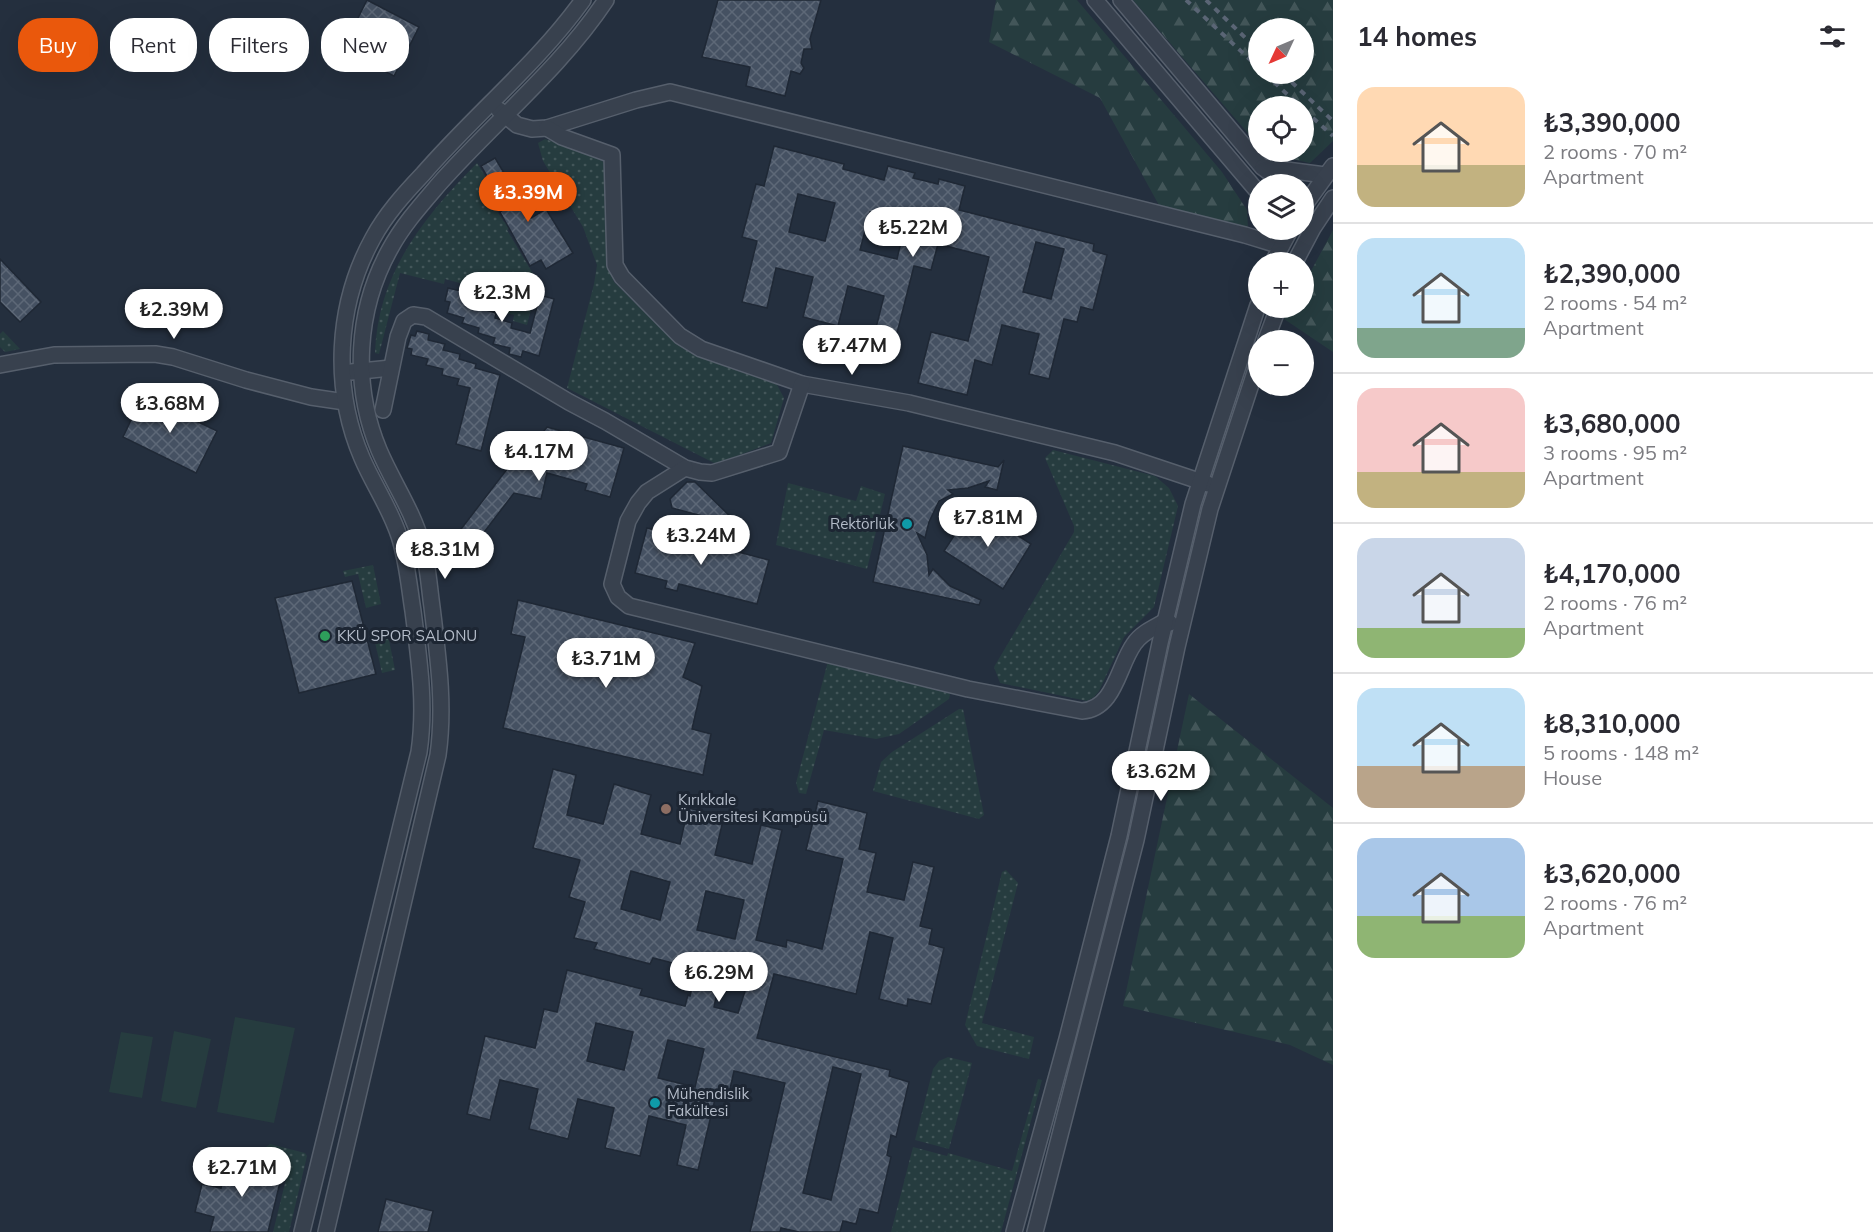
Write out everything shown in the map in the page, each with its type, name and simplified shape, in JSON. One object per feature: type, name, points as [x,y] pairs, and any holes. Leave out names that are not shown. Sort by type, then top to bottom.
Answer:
[{"type":"street","points":[[302,1232],[419,752],[422,724],[422,687],[404,550],[392,516],[358,448],[345,402],[342,373],[345,320],[357,274],[372,241],[391,211],[442,151],[550,41],[583,0]]},
{"type":"street","points":[[326,1232],[438,755],[441,726],[441,686],[422,545],[410,509],[376,442],[367,410],[362,372],[364,323],[375,280],[394,241],[413,214],[574,42],[606,0]]},
{"type":"street","points":[[1095,0],[1247,179]]},
{"type":"street","points":[[1121,0],[1262,167],[1271,174]]},
{"type":"street","points":[[490,102],[517,125],[532,129],[547,128],[636,100],[670,92],[1222,229],[1281,246]]},
{"type":"street","points":[[547,128],[562,137],[612,155],[615,265],[622,278],[680,336],[698,348],[802,384],[909,403],[1115,453],[1217,486]]},
{"type":"street","points":[[1262,167],[1329,171]]},
{"type":"street","points":[[1314,190],[1329,171]]},
{"type":"street","points":[[1314,227],[1333,198]]},
{"type":"street","points":[[1314,207],[1323,212]]},
{"type":"street","points":[[1278,240],[1281,246]]},
{"type":"street","points":[[1278,252],[1285,240]]},
{"type":"street","points":[[357,274],[375,280]]},
{"type":"street","points":[[383,410],[398,337],[404,321],[413,315],[426,317],[685,468],[700,472],[712,473],[779,452],[802,384]]},
{"type":"street","points":[[1014,1232],[1119,836],[1164,621],[1200,481],[1254,318]]},
{"type":"street","points":[[0,365],[54,355],[155,354],[173,357],[310,398],[345,402]]},
{"type":"street","points":[[342,373],[391,368]]},
{"type":"street","points":[[1035,1232],[1136,840],[1182,626],[1217,486],[1248,393]]},
{"type":"street","points":[[685,468],[647,492],[635,507],[628,521],[612,584],[618,597],[629,606],[968,689],[1082,711],[1094,709],[1104,702],[1136,641],[1141,636],[1164,621],[1182,626]]},
{"type":"street","points":[[375,937],[394,941]]},
{"type":"street","points":[[1070,1026],[1088,1031]]},
{"type":"green space","points":[[996,0],[1077,0],[1222,172],[1247,210],[1248,228],[1160,207],[1100,98],[989,42]]},
{"type":"green space","points":[[1133,0],[1333,0],[1333,141],[1314,159],[1314,96],[1248,96],[1248,133]]},
{"type":"green space","points":[[545,139],[593,155],[605,163],[607,258],[614,282],[675,343],[713,360],[775,381],[784,398],[771,443],[716,464],[567,388],[597,265],[583,227],[543,161],[538,143]]},
{"type":"green space","points":[[477,163],[504,207],[497,211],[504,222],[510,219],[514,225],[507,230],[538,282],[527,325],[513,321],[514,315],[497,311],[498,305],[482,301],[483,295],[466,291],[467,285],[445,279],[444,284],[400,273],[379,354],[375,353],[378,324],[394,272],[422,226]]},
{"type":"green space","points":[[1333,230],[1333,352],[1314,339],[1314,330],[1300,330],[1284,319],[1314,318],[1314,265]]},
{"type":"green space","points":[[3,331],[20,349],[5,352],[0,347],[0,334]]},
{"type":"green space","points":[[1053,450],[1155,476],[1169,488],[1178,506],[1154,607],[1124,637],[1099,691],[1087,701],[1000,683],[994,667],[1074,532],[1074,526],[1045,458]]},
{"type":"green space","points":[[788,483],[856,501],[861,486],[885,494],[867,569],[776,545]]},
{"type":"green space","points":[[373,565],[381,604],[366,608],[358,574],[345,577],[343,571]]},
{"type":"green space","points":[[388,635],[395,670],[382,673],[374,638]]},
{"type":"green space","points":[[828,661],[950,695],[949,699],[899,734],[876,739],[824,730],[806,794],[799,793],[796,783]]},
{"type":"green space","points":[[1189,694],[1333,808],[1333,1065],[1290,1045],[1123,1006]]},
{"type":"green space","points":[[959,709],[963,709],[984,815],[979,819],[873,791],[881,762],[892,752]]},
{"type":"green space","points":[[1006,870],[1018,883],[982,1023],[1034,1037],[1029,1059],[977,1046],[965,1025],[1002,872]]},
{"type":"green space","points":[[235,1017],[295,1028],[274,1123],[217,1112]]},
{"type":"green space","points":[[174,1031],[211,1039],[196,1108],[161,1101]]},
{"type":"green space","points":[[121,1032],[153,1037],[142,1098],[109,1092]]},
{"type":"green space","points":[[948,1057],[972,1063],[949,1149],[915,1140],[933,1069],[939,1061]]},
{"type":"green space","points":[[1038,1079],[1042,1080],[1001,1232],[891,1232],[913,1147],[947,1156],[948,1153],[1012,1171]]},
{"type":"green space","points":[[270,1144],[305,1153],[307,1156],[289,1232],[273,1232],[288,1171],[262,1164],[266,1147]]},
{"type":"building","points":[[367,0],[402,18],[358,18]]},
{"type":"building","points":[[718,0],[821,0],[810,39],[812,49],[804,49],[801,63],[804,68],[800,74],[791,71],[785,96],[746,86],[750,67],[702,57]]},
{"type":"building","points":[[409,22],[419,27],[409,47]]},
{"type":"building","points":[[774,146],[844,164],[843,169],[884,180],[888,166],[915,173],[913,178],[938,184],[939,179],[965,186],[959,210],[1094,244],[1093,251],[1107,255],[1093,310],[1081,307],[1077,322],[1064,319],[1049,379],[1029,374],[1039,334],[1002,325],[992,365],[975,360],[967,395],[918,383],[931,332],[968,341],[989,257],[938,244],[931,270],[914,266],[895,341],[874,336],[884,296],[848,286],[838,326],[803,317],[813,277],[776,268],[767,308],[742,302],[757,241],[742,237],[756,184],[764,186]],"holes":[[[798,194],[835,203],[825,241],[789,232]],[[870,212],[906,221],[897,259],[860,250]],[[1036,242],[1064,249],[1051,299],[1023,292]]]},
{"type":"building","points":[[495,158],[531,218],[546,209],[573,253],[546,269],[541,260],[530,266],[500,212],[506,208],[481,166]]},
{"type":"building","points":[[0,259],[41,302],[20,322],[0,302]]},
{"type":"building","points":[[448,288],[465,292],[464,298],[481,302],[479,308],[496,313],[495,318],[512,323],[511,328],[530,333],[540,295],[554,299],[539,356],[523,351],[521,357],[509,354],[510,348],[493,344],[495,338],[478,333],[479,328],[462,323],[464,318],[447,313],[450,302],[445,301]]},
{"type":"building","points":[[417,331],[429,334],[428,340],[445,344],[443,350],[460,354],[459,359],[476,364],[475,368],[500,375],[481,451],[456,444],[470,388],[457,385],[459,379],[442,375],[443,369],[426,365],[428,359],[411,355],[412,349],[407,348],[411,335],[415,336]]},
{"type":"building","points":[[143,395],[217,431],[196,473],[123,437]]},
{"type":"building","points":[[547,427],[624,448],[610,497],[585,490],[587,484],[547,473],[541,499],[514,493],[475,544],[488,554],[476,569],[463,559],[458,566],[447,558],[450,554],[445,550],[524,447],[529,450]]},
{"type":"building","name":"Rektörlük","points":[[903,446],[998,467],[1004,460],[997,490],[985,487],[989,481],[968,488],[948,490],[953,494],[939,501],[929,522],[925,538],[917,533],[927,555],[929,575],[933,569],[950,586],[981,600],[979,605],[873,582]]},
{"type":"building","points":[[687,482],[695,482],[740,526],[672,508],[670,499]]},
{"type":"building","points":[[973,507],[1031,544],[1003,589],[944,551]]},
{"type":"building","points":[[647,528],[769,560],[757,604],[679,584],[677,591],[665,588],[667,581],[635,573]]},
{"type":"building","name":"KKÜ SPOR SALONU","points":[[352,581],[376,674],[299,693],[275,598]]},
{"type":"building","points":[[518,600],[695,643],[683,677],[702,686],[692,729],[711,734],[703,775],[503,728],[525,637],[511,634]]},
{"type":"building","points":[[553,769],[576,775],[567,815],[603,824],[614,784],[651,795],[641,834],[680,844],[688,808],[724,816],[715,855],[752,864],[761,825],[782,830],[756,940],[786,947],[787,940],[822,949],[843,859],[806,850],[818,801],[867,813],[859,849],[876,853],[867,892],[904,900],[913,862],[934,867],[920,926],[932,929],[929,944],[944,948],[931,1004],[908,999],[907,1006],[879,999],[893,938],[870,932],[856,994],[774,974],[757,1038],[890,1070],[889,1076],[909,1082],[896,1137],[891,1135],[887,1155],[891,1157],[878,1213],[860,1209],[856,1224],[843,1221],[840,1232],[799,1232],[781,1228],[780,1232],[750,1232],[785,1083],[734,1071],[728,1098],[716,1095],[698,1170],[677,1165],[686,1125],[649,1116],[640,1156],[605,1148],[614,1108],[578,1099],[568,1139],[529,1129],[538,1089],[500,1080],[490,1120],[467,1114],[485,1036],[535,1048],[544,1009],[557,1012],[567,970],[642,989],[640,995],[685,1006],[688,995],[690,996],[696,969],[653,958],[650,964],[594,949],[597,943],[574,938],[585,902],[569,897],[580,860],[533,848]],"holes":[[[631,871],[670,882],[660,920],[621,909]],[[706,891],[744,900],[735,939],[697,930]],[[721,982],[746,988],[738,1013],[714,1007]],[[596,1023],[633,1032],[624,1070],[587,1061]],[[668,1040],[704,1049],[695,1087],[658,1078]],[[833,1067],[861,1074],[831,1200],[803,1193]]]},
{"type":"building","points":[[228,1157],[283,1170],[268,1232],[210,1232],[214,1217],[195,1212],[202,1184],[221,1188]]},
{"type":"building","points":[[386,1199],[433,1211],[428,1232],[378,1232]]},
{"type":"railway","points":[[1186,0],[1248,58]]},
{"type":"railway","points":[[1206,0],[1248,40]]},
{"type":"railway","points":[[1276,84],[1289,96]]},
{"type":"railway","points":[[1294,84],[1333,121]]},
{"type":"railway","points":[[1314,119],[1333,136]]},
{"type":"place","name":"Rektörlük","points":[[907,524]]},
{"type":"place","name":"KKÜ SPOR SALONU","points":[[325,636]]},
{"type":"place","name":"Kırıkkale Üniversitesi Kampüsü","points":[[666,809]]},
{"type":"place","name":"Mühendislik Fakültesi","points":[[655,1103]]}]
